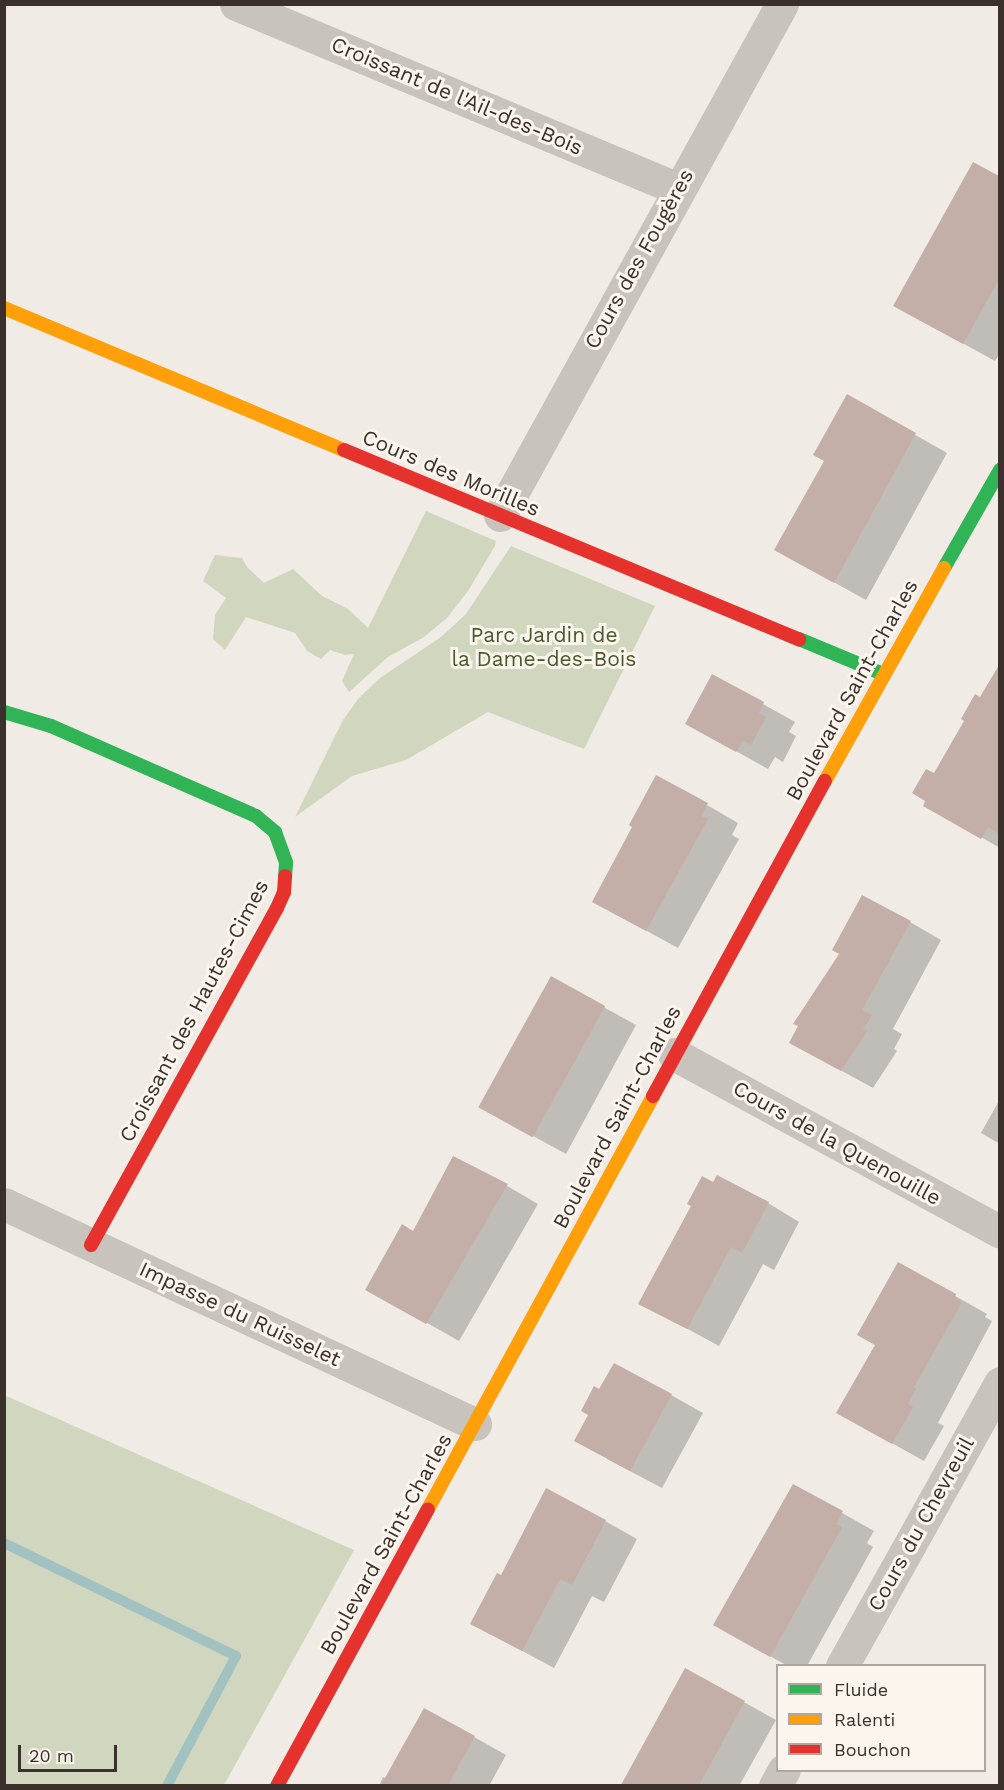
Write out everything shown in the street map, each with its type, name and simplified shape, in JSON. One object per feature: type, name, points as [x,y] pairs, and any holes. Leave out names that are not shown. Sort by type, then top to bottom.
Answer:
[{"type":"street","name":"Croissant de l'Ail-des-Bois","points":[[236,4],[678,189]]},
{"type":"street","name":"Cours des Fougères","points":[[500,516],[678,189],[782,4]]},
{"type":"street","name":"Cours des Morilles","points":[[4,308],[883,674]]},
{"type":"street","name":"Boulevard Saint-Charles","points":[[277,1785],[674,1054],[883,674],[999,470]]},
{"type":"street","name":"Croissant des Hautes-Cimes","points":[[4,712],[51,726],[256,816],[275,832],[286,863],[284,892],[277,908],[91,1245]]},
{"type":"street","name":"Cours de la Quenouille","points":[[674,1054],[999,1232]]},
{"type":"street","name":"Impasse du Ruisselet","points":[[4,1204],[475,1424]]},
{"type":"street","name":"Cours du Chevreuil","points":[[843,1664],[999,1383]]},
{"type":"street","points":[[775,1785],[783,1772]]},
{"type":"green space","points":[[426,511],[496,541],[495,546],[468,591],[447,618],[424,637],[388,657],[349,692],[342,681],[354,654],[345,655],[330,650],[321,659],[307,651],[295,633],[246,617],[225,650],[213,639],[215,615],[226,598],[203,581],[215,555],[242,558],[247,567],[264,583],[293,569],[322,596],[348,609],[368,628]]},
{"type":"green space","name":"Parc Jardin de la Dame-des-Bois","points":[[511,546],[655,606],[584,749],[488,712],[406,760],[352,776],[295,817],[343,720],[358,699],[380,678],[441,637],[466,614]]},
{"type":"green space","points":[[4,1395],[354,1550],[224,1785],[5,1785]]},
{"type":"building","points":[[973,162],[999,176],[999,279],[963,344],[893,306]]},
{"type":"building","points":[[847,394],[916,433],[834,583],[774,550],[824,461],[813,455]]},
{"type":"building","points":[[999,665],[999,834],[988,827],[981,839],[923,806],[925,801],[912,793],[926,769],[934,773],[964,721],[961,719],[975,694],[980,697]]},
{"type":"building","points":[[712,674],[764,702],[759,713],[766,717],[751,745],[743,740],[736,752],[685,724]]},
{"type":"building","points":[[656,775],[708,803],[701,816],[708,819],[646,931],[592,902],[632,827],[629,825]]},
{"type":"building","points":[[862,895],[911,921],[862,1010],[872,1015],[863,1029],[867,1031],[841,1071],[789,1043],[798,1026],[793,1024],[839,954],[832,950]]},
{"type":"building","points":[[551,976],[605,1006],[533,1137],[478,1107]]},
{"type":"building","points":[[453,1156],[508,1184],[426,1324],[365,1290],[402,1224],[413,1231]]},
{"type":"building","points":[[717,1175],[769,1202],[742,1253],[731,1247],[687,1329],[638,1304],[691,1206],[687,1204],[702,1176],[713,1182]]},
{"type":"building","points":[[898,1262],[956,1294],[955,1298],[962,1302],[914,1387],[916,1388],[908,1404],[913,1407],[892,1444],[836,1413],[875,1345],[857,1335]]},
{"type":"building","points":[[614,1363],[672,1394],[630,1471],[574,1441],[588,1415],[581,1411],[594,1386],[599,1389]]},
{"type":"building","points":[[793,1484],[843,1511],[836,1524],[842,1527],[770,1657],[713,1625]]},
{"type":"building","points":[[546,1488],[606,1520],[572,1585],[560,1579],[522,1651],[470,1624],[497,1573],[501,1575]]},
{"type":"building","points":[[685,1668],[745,1701],[699,1785],[621,1785]]},
{"type":"building","points":[[424,1708],[475,1736],[448,1785],[381,1785]]},
{"type":"waterway","points":[[4,1543],[236,1656],[167,1786]]},
{"type":"traffic: fast","points":[[944,568],[1000,470]]},
{"type":"traffic: fast","points":[[799,639],[883,674]]},
{"type":"traffic: fast","points":[[4,712],[51,726],[256,816],[275,832],[286,863],[285,876]]},
{"type":"traffic: slow","points":[[4,308],[344,450]]},
{"type":"traffic: slow","points":[[825,781],[944,568]]},
{"type":"traffic: slow","points":[[428,1509],[653,1096]]},
{"type":"traffic: jam","points":[[344,450],[799,639]]},
{"type":"traffic: jam","points":[[653,1096],[825,781]]},
{"type":"traffic: jam","points":[[91,1245],[277,908],[284,892],[285,876]]},
{"type":"traffic: jam","points":[[277,1786],[428,1509]]}]
